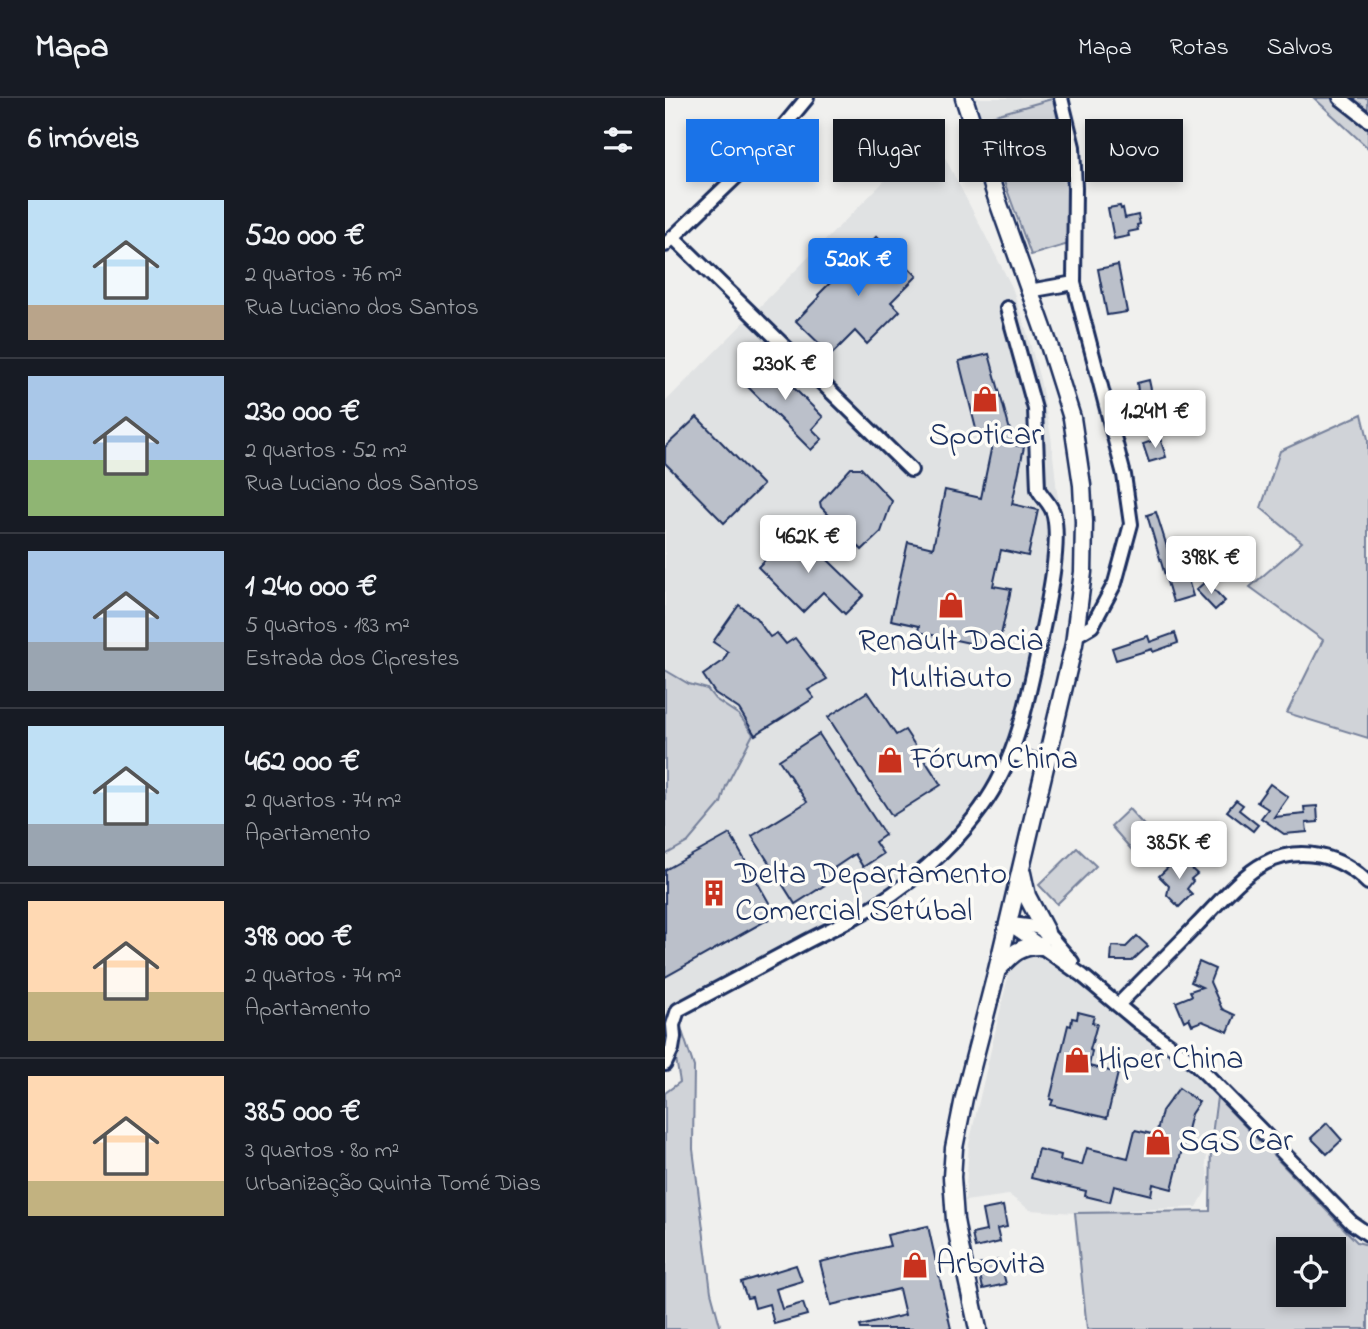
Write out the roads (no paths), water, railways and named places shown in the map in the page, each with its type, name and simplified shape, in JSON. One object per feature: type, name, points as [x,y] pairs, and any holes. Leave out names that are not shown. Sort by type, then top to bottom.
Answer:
[{"type":"main road","points":[[964,98],[1072,418],[1082,485],[1084,522],[1083,572],[1075,636],[954,1148],[952,1177],[955,1220],[978,1329]]},
{"type":"main road","points":[[997,970],[1017,950],[1043,939],[1027,896],[1021,869]]},
{"type":"street","points":[[807,98],[764,150],[669,241],[911,470]]},
{"type":"street","points":[[1061,98],[1073,147],[1076,188],[1074,283],[1124,475],[1131,524],[1115,583],[1092,626],[1075,636]]},
{"type":"street","points":[[1341,98],[1368,120]]},
{"type":"street","points":[[1029,291],[1074,283]]},
{"type":"street","points":[[680,1060],[673,1026],[678,1010],[855,917],[892,894],[937,857],[968,825],[996,785],[1011,753],[1031,685],[1042,630],[1055,554],[1055,525],[1051,505],[1038,489],[1035,409],[1007,308]]},
{"type":"street","points":[[1011,753],[1046,764]]},
{"type":"street","points":[[1118,1005],[1237,885],[1264,864],[1298,854],[1314,855],[1335,859],[1368,883]]},
{"type":"street","points":[[1008,923],[1043,939],[1118,1005],[1196,1064],[1352,1223],[1368,1234]]},
{"type":"street","points":[[665,1064],[674,1037]]},
{"type":"place","name":"Spoticar","points":[[985,399]]},
{"type":"place","name":"Renault Dacia Multiauto","points":[[951,605]]},
{"type":"place","name":"Fórum China","points":[[890,760]]},
{"type":"place","name":"Delta Departamento Comercial Setúbal","points":[[714,893]]},
{"type":"place","name":"Hiper China","points":[[1077,1060]]},
{"type":"place","name":"SGS Car","points":[[1158,1142]]},
{"type":"place","name":"Arbovita","points":[[915,1265]]}]
